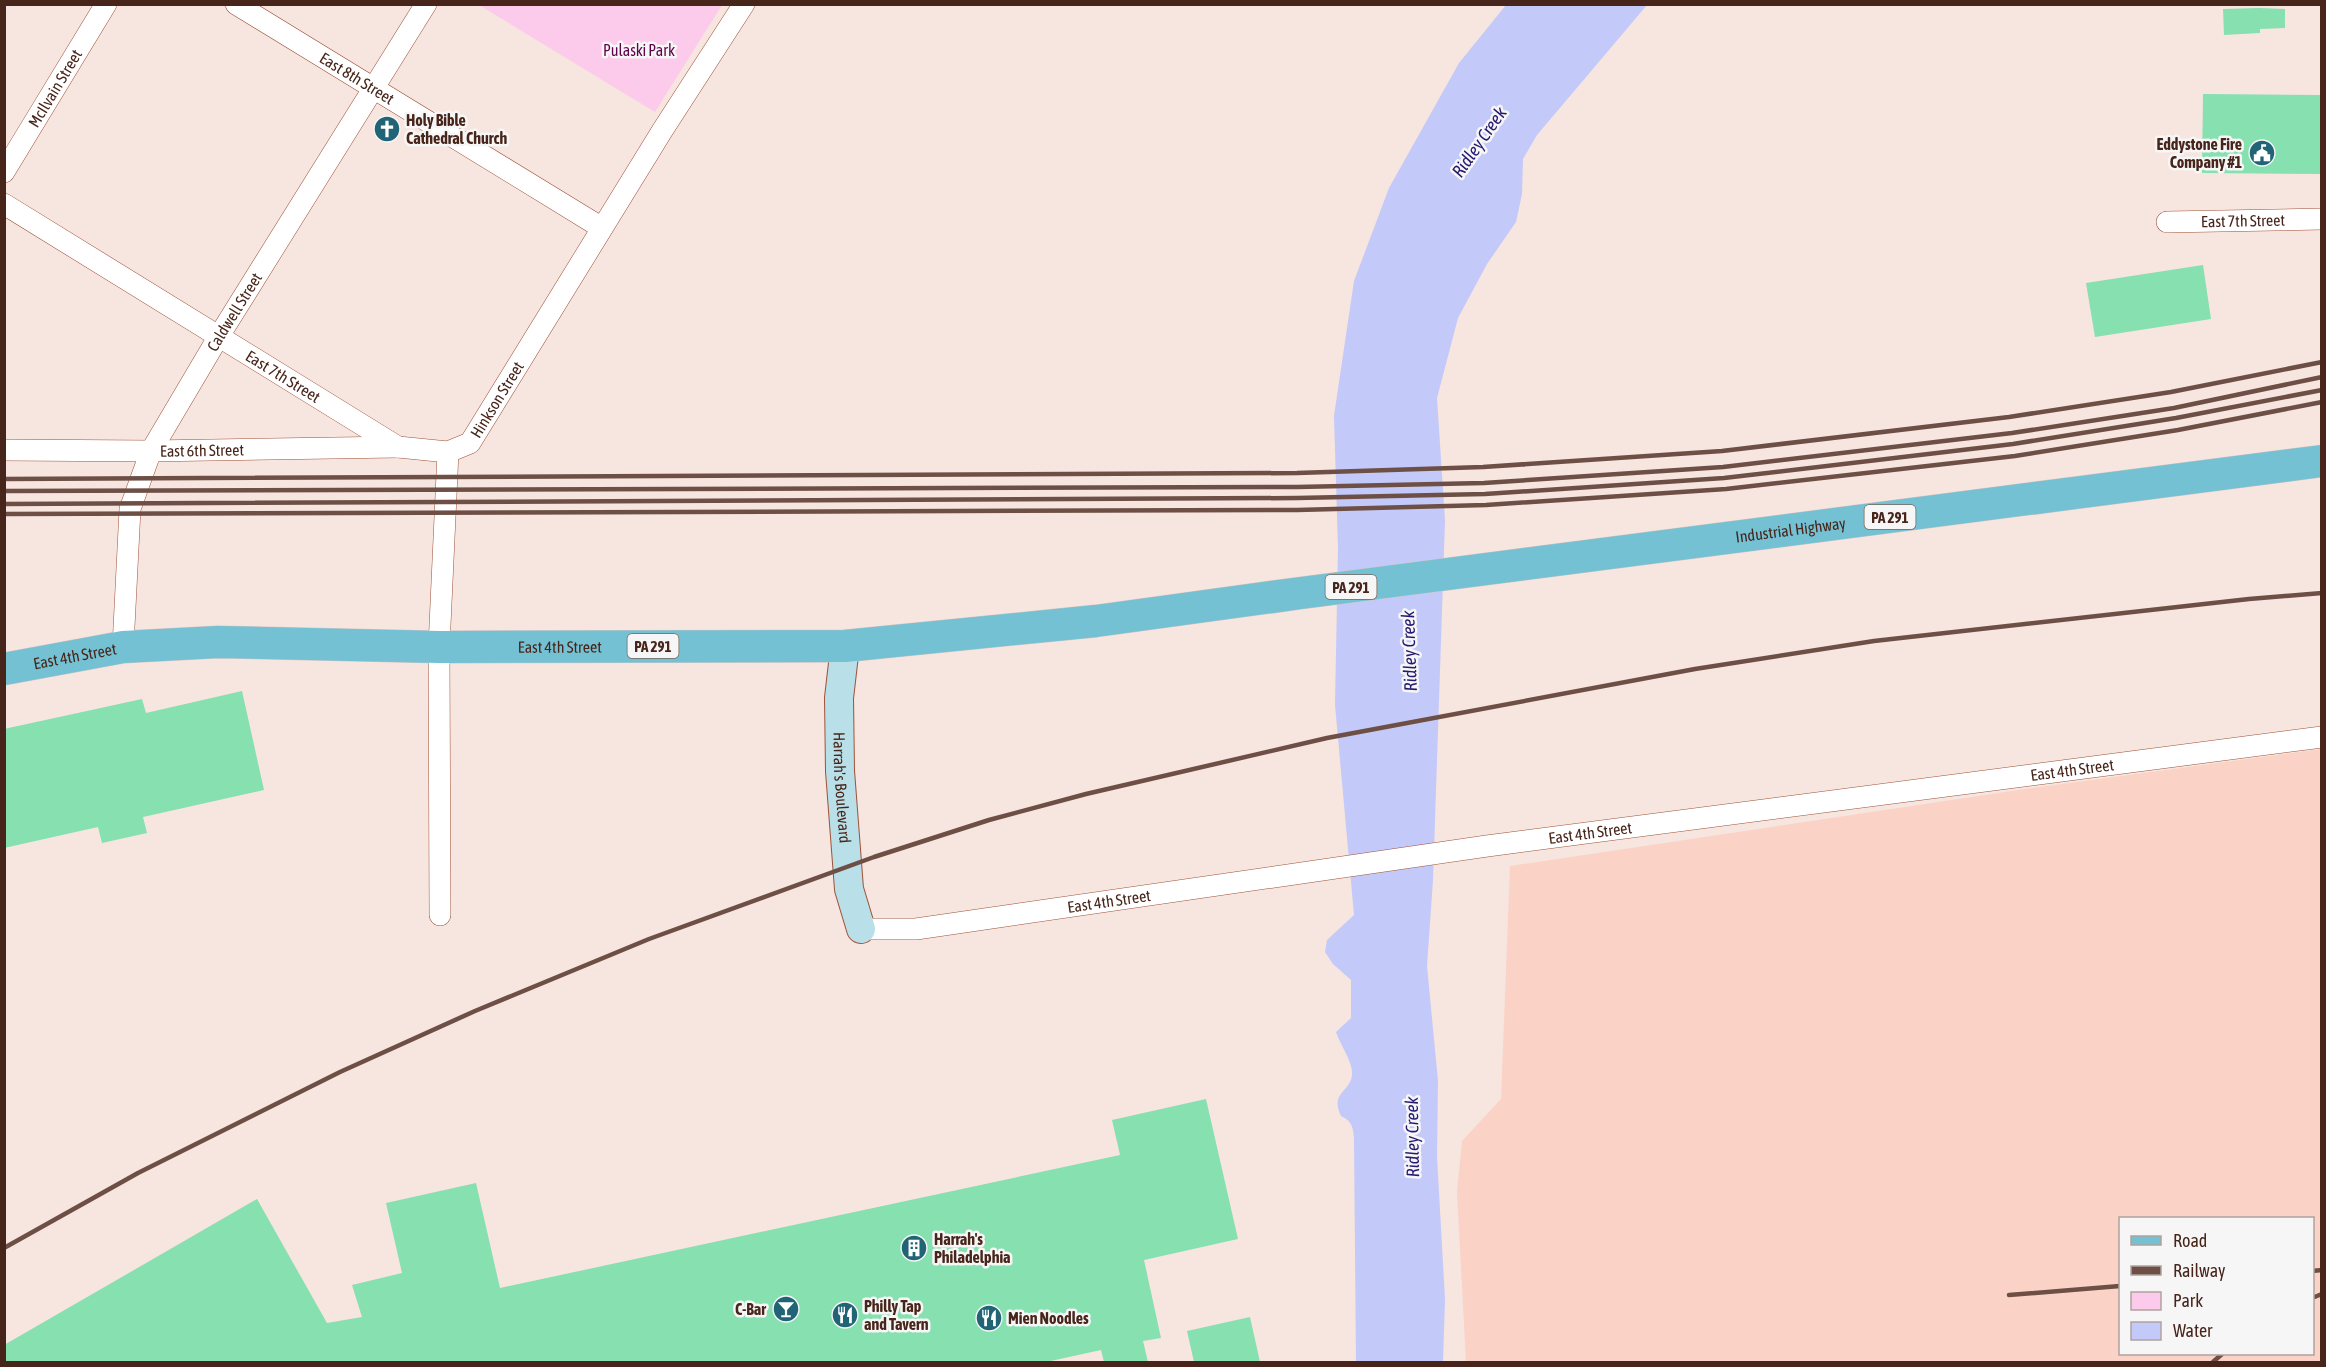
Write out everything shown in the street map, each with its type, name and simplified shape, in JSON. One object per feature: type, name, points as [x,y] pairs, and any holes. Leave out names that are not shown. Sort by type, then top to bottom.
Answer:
[{"type":"main road","name":"Industrial Highway","points":[[1402,581],[2322,461]]},
{"type":"main road","name":"East 4th Street","points":[[4,669],[123,647],[218,642],[439,646],[845,646],[1096,621],[1402,581]]},
{"type":"street","name":"McIlvain Street","points":[[4,172],[106,4]]},
{"type":"street","name":"East 8th Street","points":[[236,4],[602,228]]},
{"type":"street","name":"Caldwell Street","points":[[123,647],[130,510],[151,451],[219,336],[426,4]]},
{"type":"street","name":"Hinkson Street","points":[[448,452],[470,443],[662,131],[744,4]]},
{"type":"street","name":"East 7th Street","points":[[4,204],[398,447],[448,452]]},
{"type":"street","name":"East 7th Street","points":[[2167,222],[2322,219]]},
{"type":"street","name":"East 6th Street","points":[[4,450],[151,451],[398,447]]},
{"type":"street","points":[[440,915],[439,646],[448,452]]},
{"type":"street","name":"Harrah's Boulevard","points":[[845,646],[839,698],[840,771],[849,889],[861,930]]},
{"type":"street","name":"East 4th Street","points":[[861,930],[916,929],[1487,846],[2322,736]]},
{"type":"shaded area","points":[[2321,749],[2321,1362],[1466,1362],[1457,1192],[1462,1141],[1501,1099],[1510,866],[2025,789]]},
{"type":"green space","name":"Pulaski Park","points":[[479,5],[722,5],[655,112]]},
{"type":"water","name":"Ridley Creek","points":[[1506,5],[1647,5],[1537,135],[1523,159],[1522,194],[1516,222],[1487,264],[1458,318],[1437,398],[1445,521],[1433,880],[1427,966],[1438,1081],[1437,1157],[1445,1299],[1443,1362],[1356,1362],[1354,1138],[1351,1125],[1341,1116],[1338,1108],[1339,1096],[1349,1084],[1352,1072],[1336,1032],[1351,1018],[1351,980],[1333,964],[1325,952],[1327,940],[1354,915],[1335,705],[1338,548],[1334,416],[1354,281],[1389,188],[1459,63]]},
{"type":"building","points":[[2223,9],[2285,9],[2285,28],[2260,29],[2260,33],[2224,35]]},
{"type":"building","name":"Eddystone Fire Company #1","points":[[2203,94],[2322,95],[2322,174],[2202,173]]},
{"type":"building","points":[[2203,265],[2211,319],[2095,337],[2086,283]]},
{"type":"building","points":[[242,691],[264,790],[143,817],[147,833],[102,843],[98,827],[4,848],[4,729],[142,699],[146,713]]},
{"type":"building","name":"Harrah's Philadelphia","points":[[1206,1099],[1238,1239],[1144,1260],[1161,1338],[1143,1341],[1148,1362],[1104,1362],[1101,1350],[1046,1362],[4,1362],[4,1345],[257,1199],[327,1323],[362,1317],[352,1285],[402,1273],[386,1203],[476,1183],[500,1288],[1120,1155],[1112,1120]]},
{"type":"building","points":[[1250,1317],[1260,1362],[1194,1362],[1187,1331]]},
{"type":"railway","points":[[4,479],[1297,473],[1483,467],[1722,451],[2009,417],[2171,392],[2322,362]]},
{"type":"railway","points":[[4,491],[1297,487],[1484,483],[1723,467],[2012,433],[2174,408],[2322,377]]},
{"type":"railway","points":[[4,504],[1297,498],[1485,494],[1724,478],[2013,444],[2176,418],[2322,390]]},
{"type":"railway","points":[[4,514],[1297,510],[1486,505],[1726,489],[2015,456],[2178,430],[2322,402]]},
{"type":"railway","points":[[4,1248],[138,1173],[340,1072],[475,1011],[649,939],[874,857],[989,820],[1086,794],[1327,738],[1695,669],[1874,641],[2249,599],[2322,593]]},
{"type":"railway","points":[[2314,1271],[2322,1270]]},
{"type":"railway","points":[[2009,1295],[2119,1286]]},
{"type":"railway","points":[[2314,1297],[2322,1294]]},
{"type":"railway","points":[[2213,1362],[2221,1355]]},
{"type":"place","name":"Holy Bible Cathedral Church","points":[[387,129]]},
{"type":"place","name":"Eddystone Fire Company #1","points":[[2262,153]]},
{"type":"place","name":"Harrah's Philadelphia","points":[[914,1248]]},
{"type":"place","name":"C-Bar","points":[[786,1309]]},
{"type":"place","name":"Philly Tap and Tavern","points":[[845,1315]]},
{"type":"place","name":"Mien Noodles","points":[[989,1318]]}]
